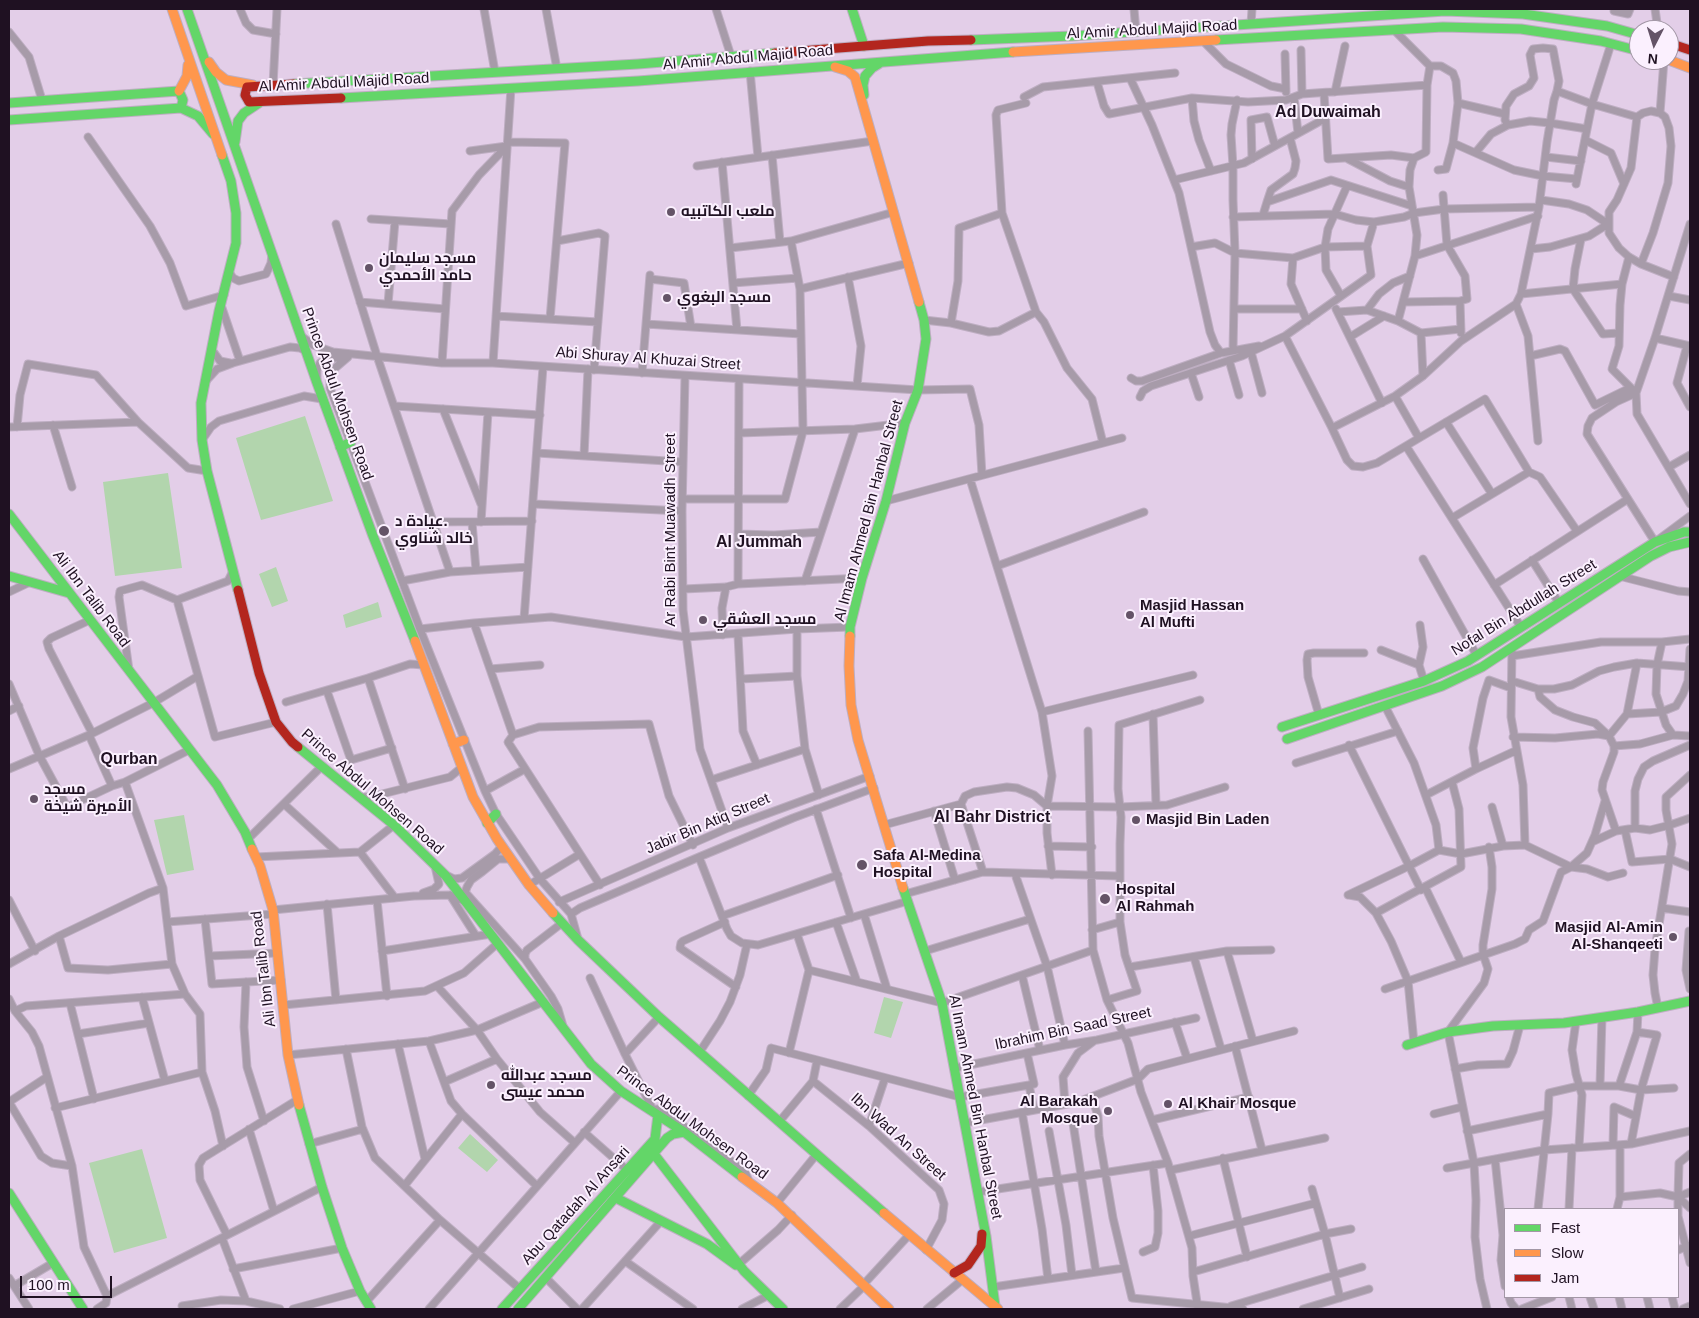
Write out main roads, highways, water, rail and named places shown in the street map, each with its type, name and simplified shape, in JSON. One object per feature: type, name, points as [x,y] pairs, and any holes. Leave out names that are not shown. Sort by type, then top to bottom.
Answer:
[{"type":"main road","name":"Prince Abdul Mohsen Road","points":[[172,9],[231,181],[236,213],[236,243],[201,402],[202,440],[207,471],[259,673],[276,722],[292,742],[394,825],[446,875],[591,1064],[621,1091],[657,1112],[778,1203],[864,1286],[879,1305],[889,1309]]},
{"type":"main road","name":"Prince Abdul Mohsen Road","points":[[187,9],[322,399],[422,648],[424,665],[461,768],[473,797],[487,823],[529,885],[578,940],[698,1053],[909,1236],[997,1308]]},
{"type":"main road","points":[[852,9],[864,46]]},
{"type":"main road","name":"Al Amir Abdul Majid Road","points":[[1629,32],[1607,26],[1523,14],[1445,11],[1351,13],[1172,30],[864,46],[638,64],[273,85],[247,88],[245,96],[249,102],[261,102],[511,88],[830,65],[1443,28],[1521,29],[1611,44],[1629,49]]},
{"type":"main road","points":[[1172,30],[1172,43]]},
{"type":"main road","points":[[203,54],[216,72],[226,80],[260,86]]},
{"type":"main road","points":[[179,91],[187,76],[189,60]]},
{"type":"main road","points":[[864,105],[863,85],[865,76],[881,62]]},
{"type":"main road","points":[[638,64],[638,80]]},
{"type":"main road","points":[[830,65],[848,71],[855,77],[864,105]]},
{"type":"main road","points":[[9,103],[179,91]]},
{"type":"main road","points":[[179,91],[183,100],[181,108]]},
{"type":"main road","points":[[236,147],[238,122],[244,113],[261,102]]},
{"type":"main road","name":"Al Imam Ahmed Bin Hanbal Street","points":[[864,105],[924,320],[925,351],[918,390],[905,422],[886,501],[862,578],[850,627],[851,705],[858,740],[884,825],[942,1002],[984,1221],[997,1308]]},
{"type":"main road","points":[[9,120],[181,108],[198,116],[216,138]]},
{"type":"main road","points":[[340,447],[351,442]]},
{"type":"main road","name":"Ali Ibn Talib Road","points":[[9,514],[217,785],[248,839],[256,857],[273,912],[288,1055],[297,1100],[342,1248],[368,1306]]},
{"type":"main road","name":"Nofal Bin Abdullah Street","points":[[1282,727],[1424,681],[1468,661],[1655,542],[1684,532],[1690,532]]},
{"type":"main road","name":"Nofal Bin Abdullah Street","points":[[1287,739],[1442,686],[1482,667],[1512,652],[1619,576],[1669,547],[1690,542]]},
{"type":"main road","points":[[9,576],[69,593]]},
{"type":"main road","points":[[453,744],[464,740]]},
{"type":"main road","points":[[487,823],[496,814]]},
{"type":"main road","points":[[1411,1044],[1448,1032],[1576,1021],[1638,1012],[1690,1001]]},
{"type":"main road","name":"Abu Qatadah Al Ansari","points":[[502,1309],[654,1139],[657,1131],[657,1112]]},
{"type":"main road","name":"Abu Qatadah Al Ansari","points":[[518,1309],[667,1138],[673,1134],[684,1132]]},
{"type":"main road","points":[[654,1154],[742,1267],[783,1309]]},
{"type":"main road","points":[[9,1193],[83,1309]]},
{"type":"main road","points":[[616,1198],[707,1244],[742,1267]]},
{"type":"main road","points":[[954,1273],[968,1265],[981,1246],[984,1221]]},
{"type":"place","name":"ملعب الكاتبيه","points":[[671,212]]},
{"type":"place","name":"مسجد سليمان حامد الأحمدي","points":[[369,268]]},
{"type":"place","name":"مسجد البغوي","points":[[667,298]]},
{"type":"place","name":"عيادة د. خالد شناوي","points":[[384,531]]},
{"type":"place","name":"Masjid Hassan Al Mufti","points":[[1130,615]]},
{"type":"place","name":"مسجد العشقي","points":[[703,620]]},
{"type":"place","name":"مسجد الأميرة شيخة","points":[[34,799]]},
{"type":"place","name":"Masjid Bin Laden","points":[[1136,820]]},
{"type":"place","name":"Safa Al-Medina Hospital","points":[[862,865]]},
{"type":"place","name":"Hospital Al Rahmah","points":[[1105,899]]},
{"type":"place","name":"Masjid Al-Amin Al-Shanqeeti","points":[[1673,937]]},
{"type":"place","name":"مسجد عبدالله محمد عيسى","points":[[491,1085]]},
{"type":"place","name":"Al Khair Mosque","points":[[1168,1104]]},
{"type":"place","name":"Al Barakah Mosque","points":[[1108,1111]]},
{"type":"district","name":"Ad Duwaimah","points":[[1328,113]]},
{"type":"district","name":"Al Jummah","points":[[759,543]]},
{"type":"district","name":"Qurban","points":[[129,760]]},
{"type":"district","name":"Al Bahr District","points":[[992,818]]}]
